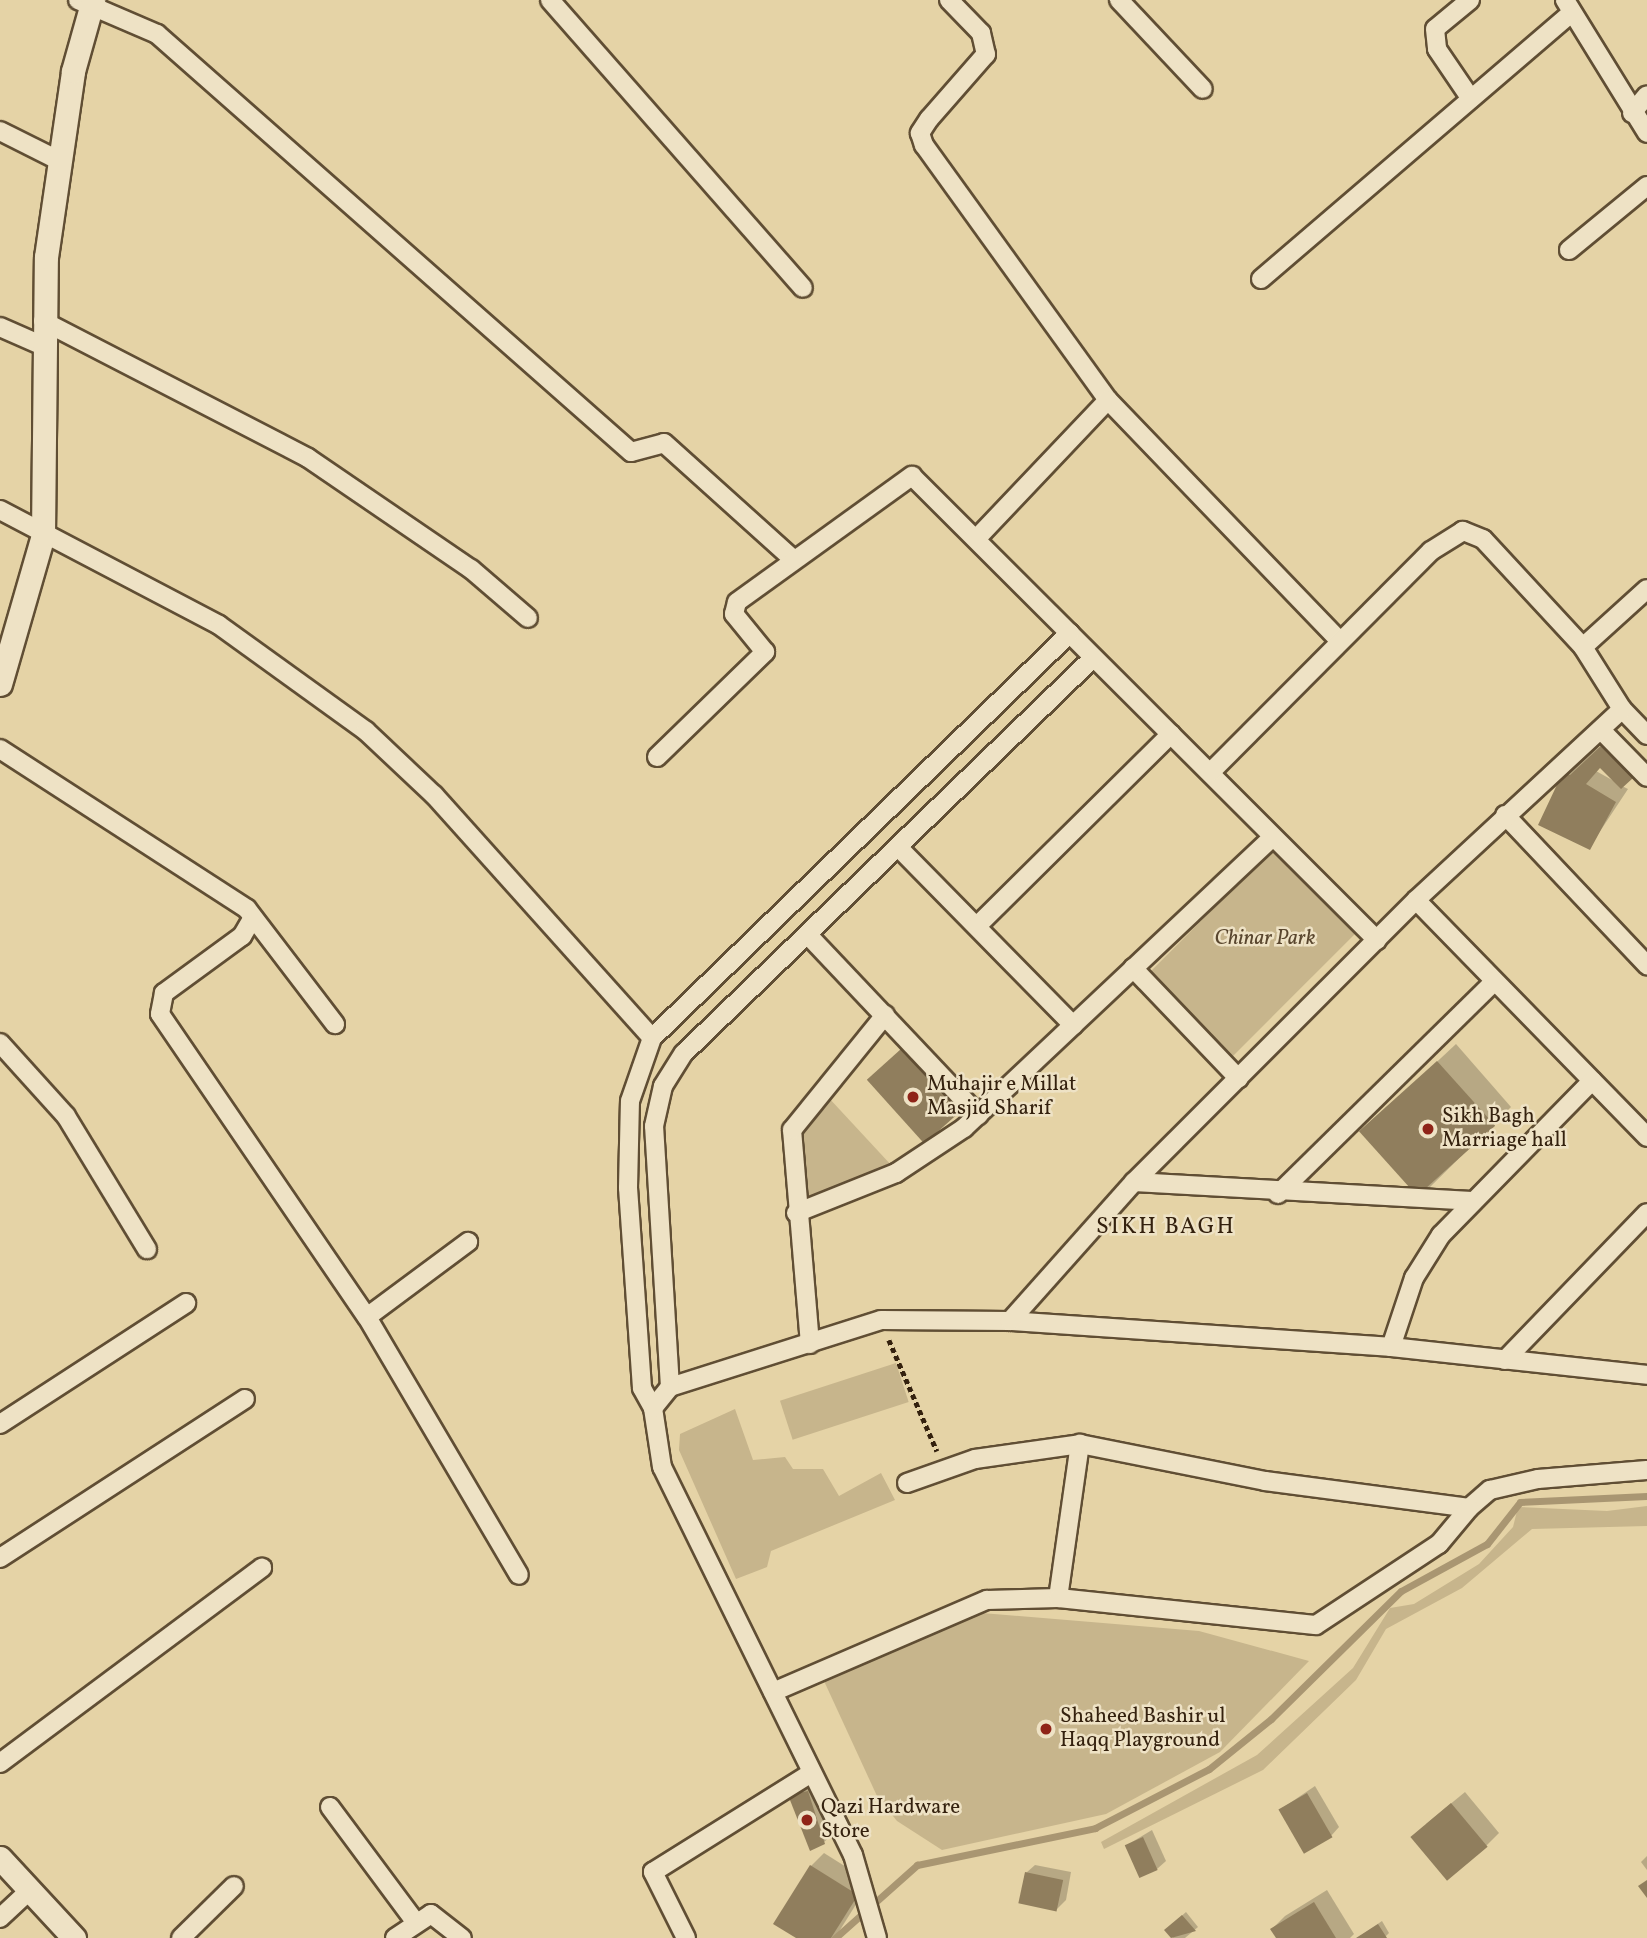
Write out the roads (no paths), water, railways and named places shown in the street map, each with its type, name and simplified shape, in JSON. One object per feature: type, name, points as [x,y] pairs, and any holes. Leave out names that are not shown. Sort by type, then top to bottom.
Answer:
[{"type":"street","points":[[550,0],[803,288]]},
{"type":"street","points":[[949,0],[981,33],[986,54],[929,119],[920,133],[923,145],[1108,400],[1339,640]]},
{"type":"street","points":[[1119,0],[1203,89]]},
{"type":"street","points":[[1470,0],[1435,29],[1437,49],[1471,99]]},
{"type":"street","points":[[0,684],[43,535],[43,321],[58,160],[88,2],[157,33],[631,452],[664,443],[793,559]]},
{"type":"street","points":[[1261,279],[1471,99],[1567,7],[1647,133]]},
{"type":"street","points":[[1632,113],[1647,95]]},
{"type":"street","points":[[0,131],[58,160]]},
{"type":"street","points":[[1569,250],[1647,186]]},
{"type":"street","points":[[43,321],[308,457],[452,555],[528,618]]},
{"type":"street","points":[[0,327],[43,346]]},
{"type":"street","points":[[978,537],[1108,400]]},
{"type":"street","points":[[657,757],[762,659],[763,645],[734,607],[793,559],[912,476],[978,537],[1093,657],[1377,940]]},
{"type":"street","points":[[0,510],[43,535],[219,625],[366,731],[453,816],[652,1038]]},
{"type":"street","points":[[1210,773],[1339,640],[1431,551],[1463,531],[1483,539],[1583,647],[1622,709],[1647,735]]},
{"type":"street","points":[[1583,647],[1647,589]]},
{"type":"street","points":[[877,1938],[874,1914],[867,1892],[773,1692],[678,1506],[662,1467],[653,1408],[642,1388],[628,1188],[630,1101],[652,1038],[1070,633]]},
{"type":"street","points":[[670,1387],[654,1126],[663,1086],[684,1053],[1093,657]]},
{"type":"street","points":[[1010,1321],[1133,1182],[1416,900],[1506,815],[1602,731],[1622,709]]},
{"type":"street","points":[[1602,731],[1647,777]]},
{"type":"street","points":[[978,926],[1171,734]]},
{"type":"street","points":[[0,749],[247,909],[252,919],[335,1024]]},
{"type":"street","points":[[1506,815],[1647,965]]},
{"type":"street","points":[[796,1213],[896,1174],[978,1115],[1273,837]]},
{"type":"street","points":[[898,848],[1073,1025]]},
{"type":"street","points":[[1416,900],[1647,1137]]},
{"type":"street","points":[[252,919],[242,936],[164,993],[160,1014],[368,1317],[519,1575]]},
{"type":"street","points":[[808,935],[978,1115]]},
{"type":"street","points":[[1133,968],[1239,1079]]},
{"type":"street","points":[[1278,1194],[1494,982]]},
{"type":"street","points":[[810,1344],[796,1213],[792,1130],[885,1015]]},
{"type":"street","points":[[0,1043],[66,1116],[147,1249]]},
{"type":"street","points":[[1391,1347],[1414,1278],[1471,1201],[1592,1081]]},
{"type":"street","points":[[1133,1182],[1278,1194],[1471,1201]]},
{"type":"street","points":[[1506,1360],[1647,1213]]},
{"type":"street","points":[[368,1317],[468,1242]]},
{"type":"street","points":[[0,1424],[186,1303]]},
{"type":"street","points":[[653,1408],[670,1387],[881,1320],[1010,1321],[1391,1347],[1647,1375]]},
{"type":"street","points":[[0,1558],[244,1399]]},
{"type":"street","points":[[1058,1598],[1080,1444]]},
{"type":"street","points":[[907,1483],[944,1468],[1080,1444],[1265,1481],[1469,1508]]},
{"type":"street","points":[[773,1692],[987,1600],[1058,1598],[1316,1625],[1438,1544],[1469,1508],[1490,1490],[1538,1479],[1647,1470]]},
{"type":"street","points":[[0,1763],[262,1568]]},
{"type":"street","points":[[686,1938],[653,1872],[810,1774]]},
{"type":"street","points":[[330,1807],[414,1920]]},
{"type":"street","points":[[0,1858],[74,1938]]},
{"type":"street","points":[[181,1938],[234,1886]]},
{"type":"street","points":[[0,1918],[29,1891]]},
{"type":"street","points":[[396,1938],[414,1920],[431,1913],[461,1938]]},
{"type":"waterway","points":[[835,1938],[917,1865],[1095,1828],[1209,1769],[1271,1719],[1401,1591],[1487,1544],[1520,1502],[1647,1496]]},
{"type":"place","name":"Muhajir e Millat Masjid Sharif","points":[[913,1097]]},
{"type":"place","name":"Sikh Bagh Marriage hall","points":[[1428,1129]]},
{"type":"place","name":"Shaheed Bashir ul Haqq Playground","points":[[1046,1729]]},
{"type":"place","name":"Qazi Hardware Store","points":[[807,1820]]},
{"type":"district","name":"SIKH BAGH","points":[[1166,1227]]},
{"type":"park label","name":"Chinar Park","points":[[1265,939]]}]
